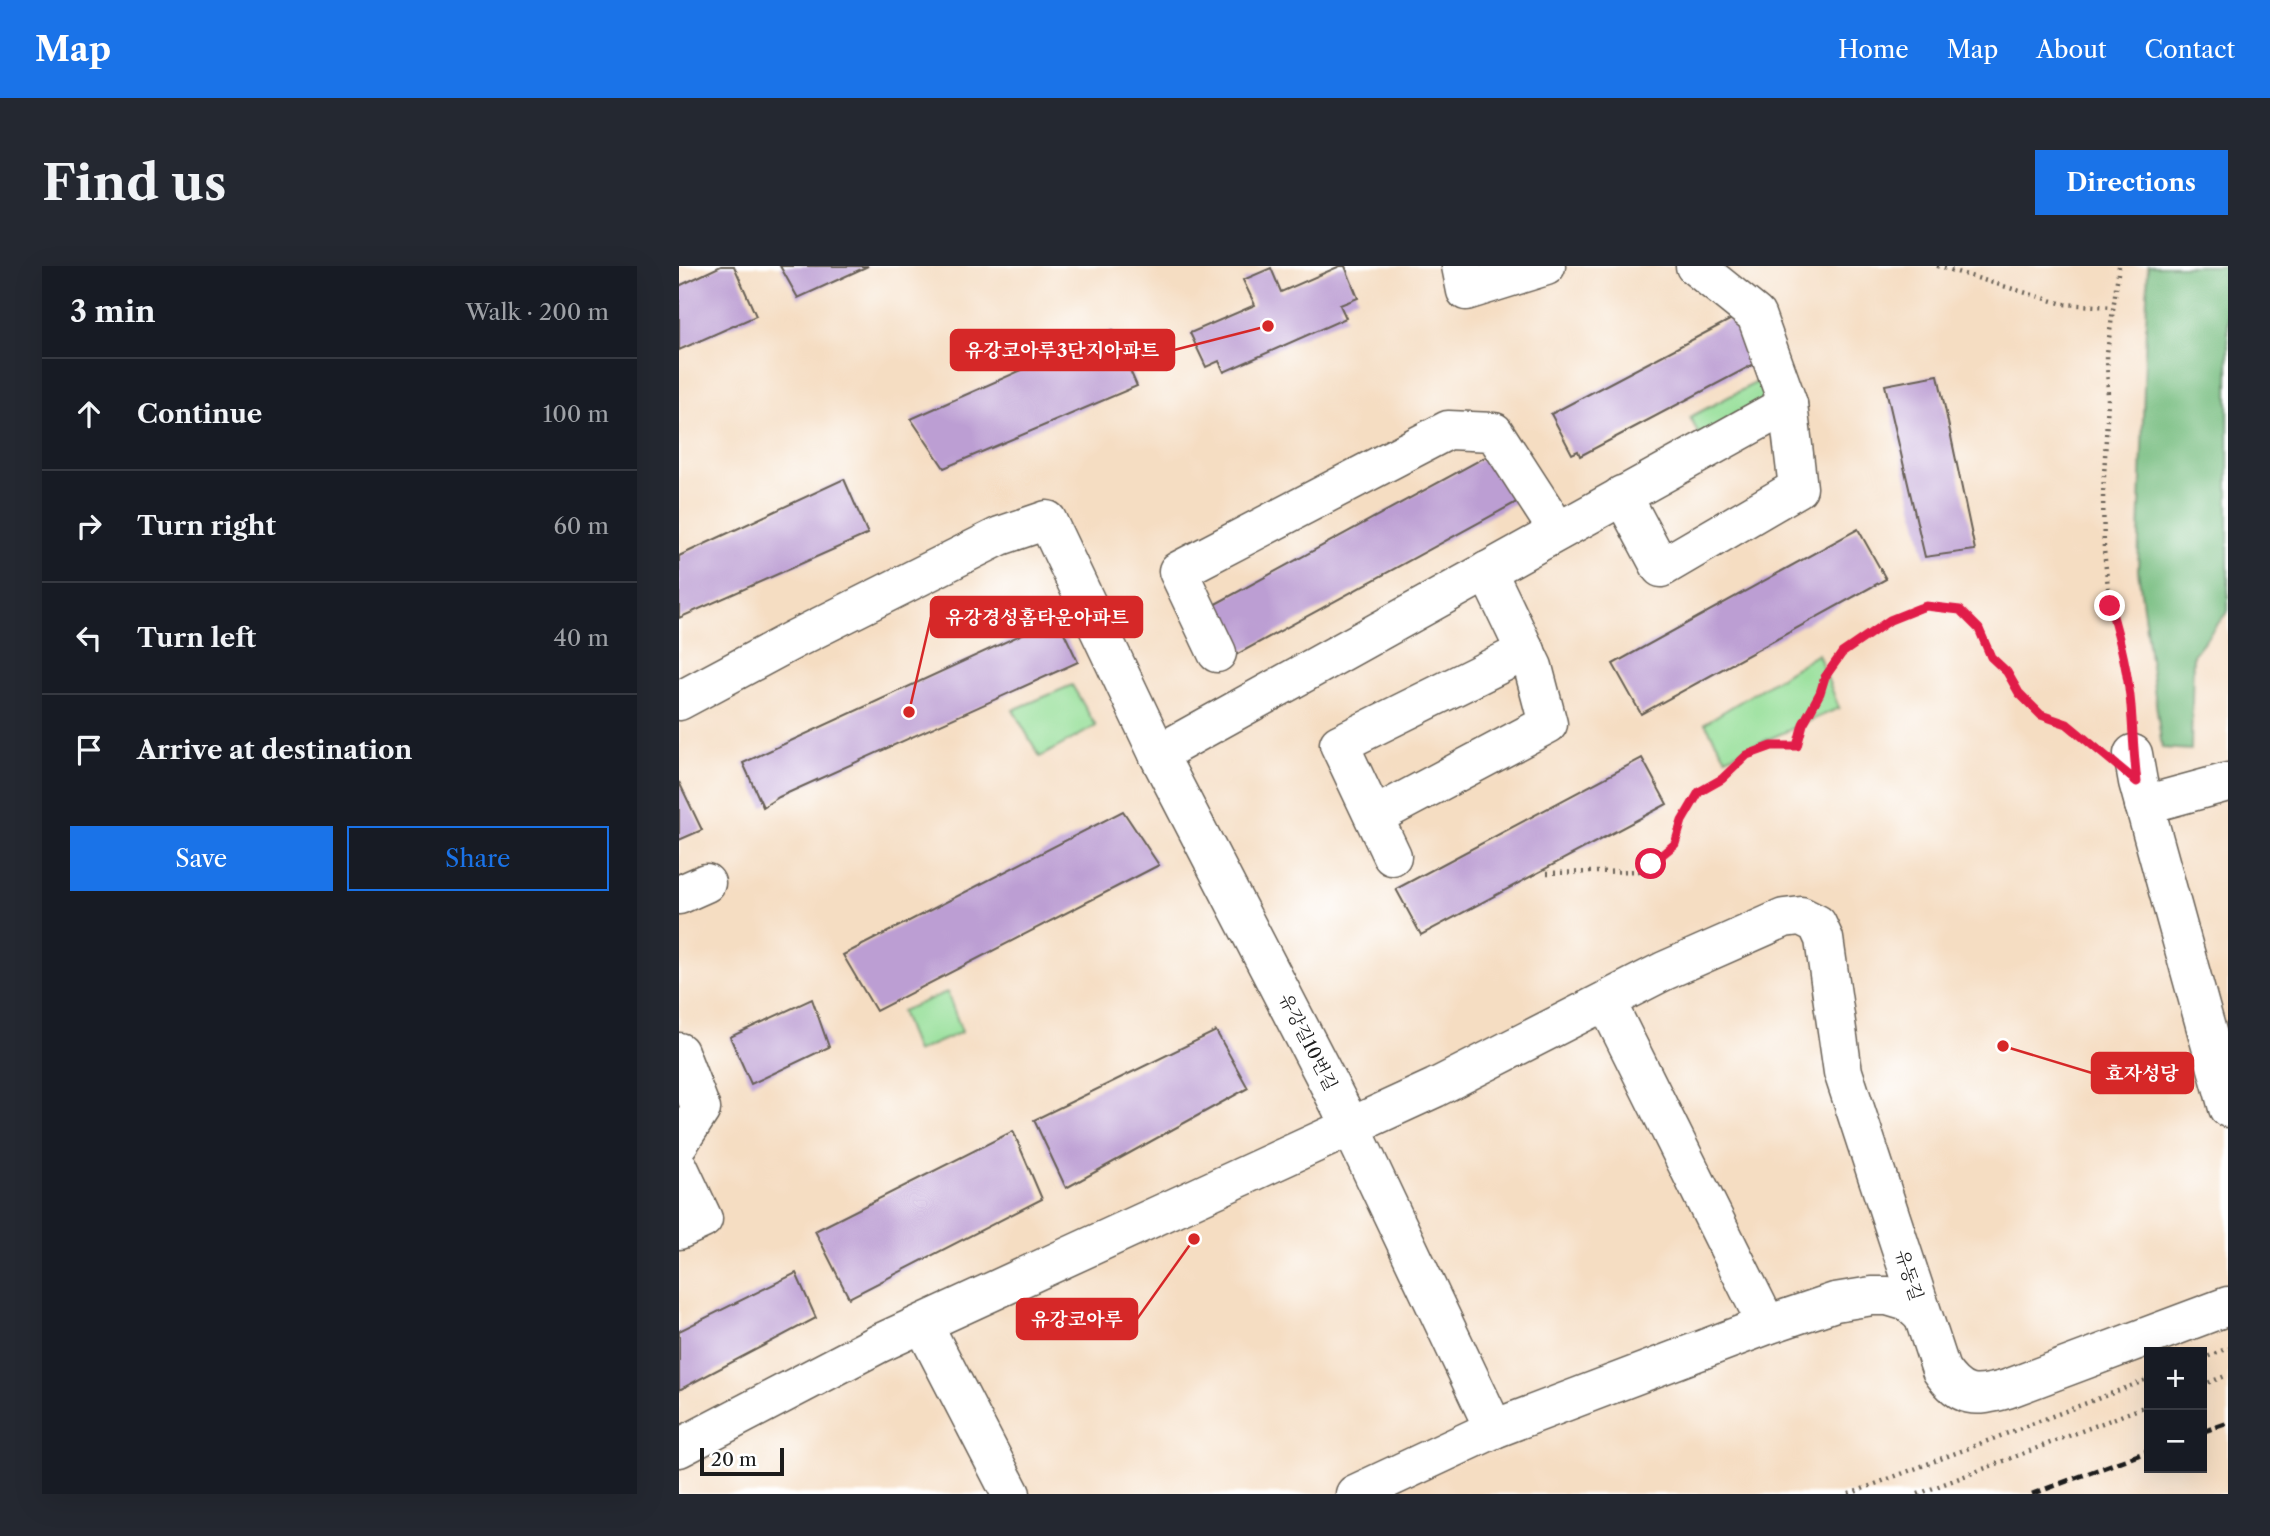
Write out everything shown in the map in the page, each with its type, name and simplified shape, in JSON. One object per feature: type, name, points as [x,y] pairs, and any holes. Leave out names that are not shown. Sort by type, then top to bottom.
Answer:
[{"type":"street","points":[[1461,266],[1466,291],[1546,266]]},
{"type":"street","points":[[1622,495],[1661,568],[1798,488],[1788,404],[1756,315],[1695,266]]},
{"type":"street","points":[[1158,754],[1788,404]]},
{"type":"street","points":[[1217,653],[1178,571],[1448,430],[1494,432],[1558,531]]},
{"type":"street","name":"유강길10번길","points":[[679,701],[795,639],[1000,536],[1047,520],[1158,754],[1351,1126],[1494,1429]]},
{"type":"street","points":[[1374,816],[1548,724],[1534,667],[1487,571]]},
{"type":"street","points":[[1392,856],[1339,744],[1526,651]]},
{"type":"street","points":[[2227,1106],[2138,780],[2228,782]]},
{"type":"street","name":"유동길","points":[[679,1448],[880,1343],[1434,1088],[1664,971],[1784,918],[1801,916],[1817,924],[1824,939],[1843,1072],[1922,1315],[1941,1370],[1950,1383],[1963,1394],[1984,1395],[2028,1383],[2228,1306]]},
{"type":"street","points":[[1606,1001],[1766,1325]]},
{"type":"street","points":[[679,1052],[701,1109],[679,1143]]},
{"type":"street","points":[[679,1168],[703,1219],[679,1230]]},
{"type":"street","points":[[1355,1494],[1494,1429],[1766,1325],[1835,1302],[1888,1296],[1908,1302],[1922,1315]]},
{"type":"street","points":[[923,1324],[1011,1494]]},
{"type":"path","points":[[1937,266],[2063,304],[2113,307]]},
{"type":"path","points":[[2119,266],[2107,352],[2103,551],[2110,606],[2124,657],[2138,780]]},
{"type":"path","points":[[1547,873],[1639,871],[1645,868],[1675,844],[1682,821],[1699,792],[1722,779],[1747,755],[1772,746],[1797,746],[1803,724],[1820,693],[1825,677],[1842,653],[1890,620],[1926,606],[1960,610],[1979,629],[1991,657],[2007,672],[2019,693],[2041,715],[2067,724],[2138,780]]},
{"type":"path","points":[[2207,1357],[2228,1348]]},
{"type":"path","points":[[2207,1383],[2228,1375]]},
{"type":"path","points":[[1849,1494],[2144,1381]]},
{"type":"path","points":[[1918,1494],[2144,1407]]},
{"type":"green space","points":[[2148,266],[2228,266],[2228,611],[2193,655],[2191,750],[2162,748],[2138,570]]},
{"type":"green space","points":[[1759,381],[1766,405],[1702,441],[1690,417]]},
{"type":"green space","points":[[1818,654],[1839,708],[1726,758],[1705,723]]},
{"type":"green space","points":[[1072,685],[1096,726],[1040,757],[1013,710]]},
{"type":"green space","points":[[947,992],[962,1032],[916,1052],[901,1011]]},
{"type":"building","points":[[721,266],[734,266],[756,316],[679,350],[679,286]]},
{"type":"building","points":[[780,266],[868,266],[798,298]]},
{"type":"building","points":[[1345,266],[1358,298],[1340,305],[1346,318],[1224,372],[1219,361],[1206,367],[1190,333],[1255,305],[1243,280],[1271,268],[1281,292]]},
{"type":"building","points":[[1743,313],[1760,361],[1580,456],[1578,451],[1572,454],[1551,414]]},
{"type":"building","points":[[1112,330],[1137,386],[944,468],[911,419]]},
{"type":"building","points":[[1938,375],[1975,550],[1925,557],[1885,385]]},
{"type":"building","points":[[1498,450],[1524,498],[1236,655],[1210,607]]},
{"type":"building","points":[[844,479],[868,534],[679,618],[679,556]]},
{"type":"building","points":[[1858,529],[1886,579],[1641,714],[1613,664]]},
{"type":"building","points":[[1057,618],[1078,662],[779,797],[763,807],[743,763]]},
{"type":"building","points":[[1642,758],[1667,804],[1421,935],[1396,889]]},
{"type":"building","points":[[679,782],[702,830],[679,840]]},
{"type":"building","points":[[1123,811],[1159,865],[876,1011],[843,955]]},
{"type":"building","points":[[812,999],[829,1047],[751,1084],[730,1037]]},
{"type":"building","points":[[1216,1031],[1248,1088],[1066,1188],[1034,1120]]},
{"type":"building","points":[[1013,1131],[1042,1199],[849,1298],[815,1231]]},
{"type":"building","points":[[796,1273],[816,1318],[679,1390],[679,1331]]},
{"type":"railway","points":[[2207,1430],[2228,1423]]},
{"type":"railway","points":[[2032,1494],[2144,1453]]},
{"type":"place","name":"유강코아루3단지아파트","points":[[1268,326]]},
{"type":"place","name":"유강경성홈타운아파트","points":[[909,712]]},
{"type":"place","name":"효자성당","points":[[2003,1046]]},
{"type":"place","name":"유강코아루","points":[[1194,1239]]},
{"type":"route","points":[[1651,864],[1675,844],[1682,821],[1699,792],[1722,779],[1747,755],[1766,747],[1797,746],[1803,724],[1820,693],[1825,677],[1842,653],[1890,620],[1926,606],[1953,607],[1960,610],[1979,629],[1991,657],[2007,672],[2019,693],[2041,715],[2067,724],[2137,782],[2131,705],[2122,646],[2110,606]]}]
